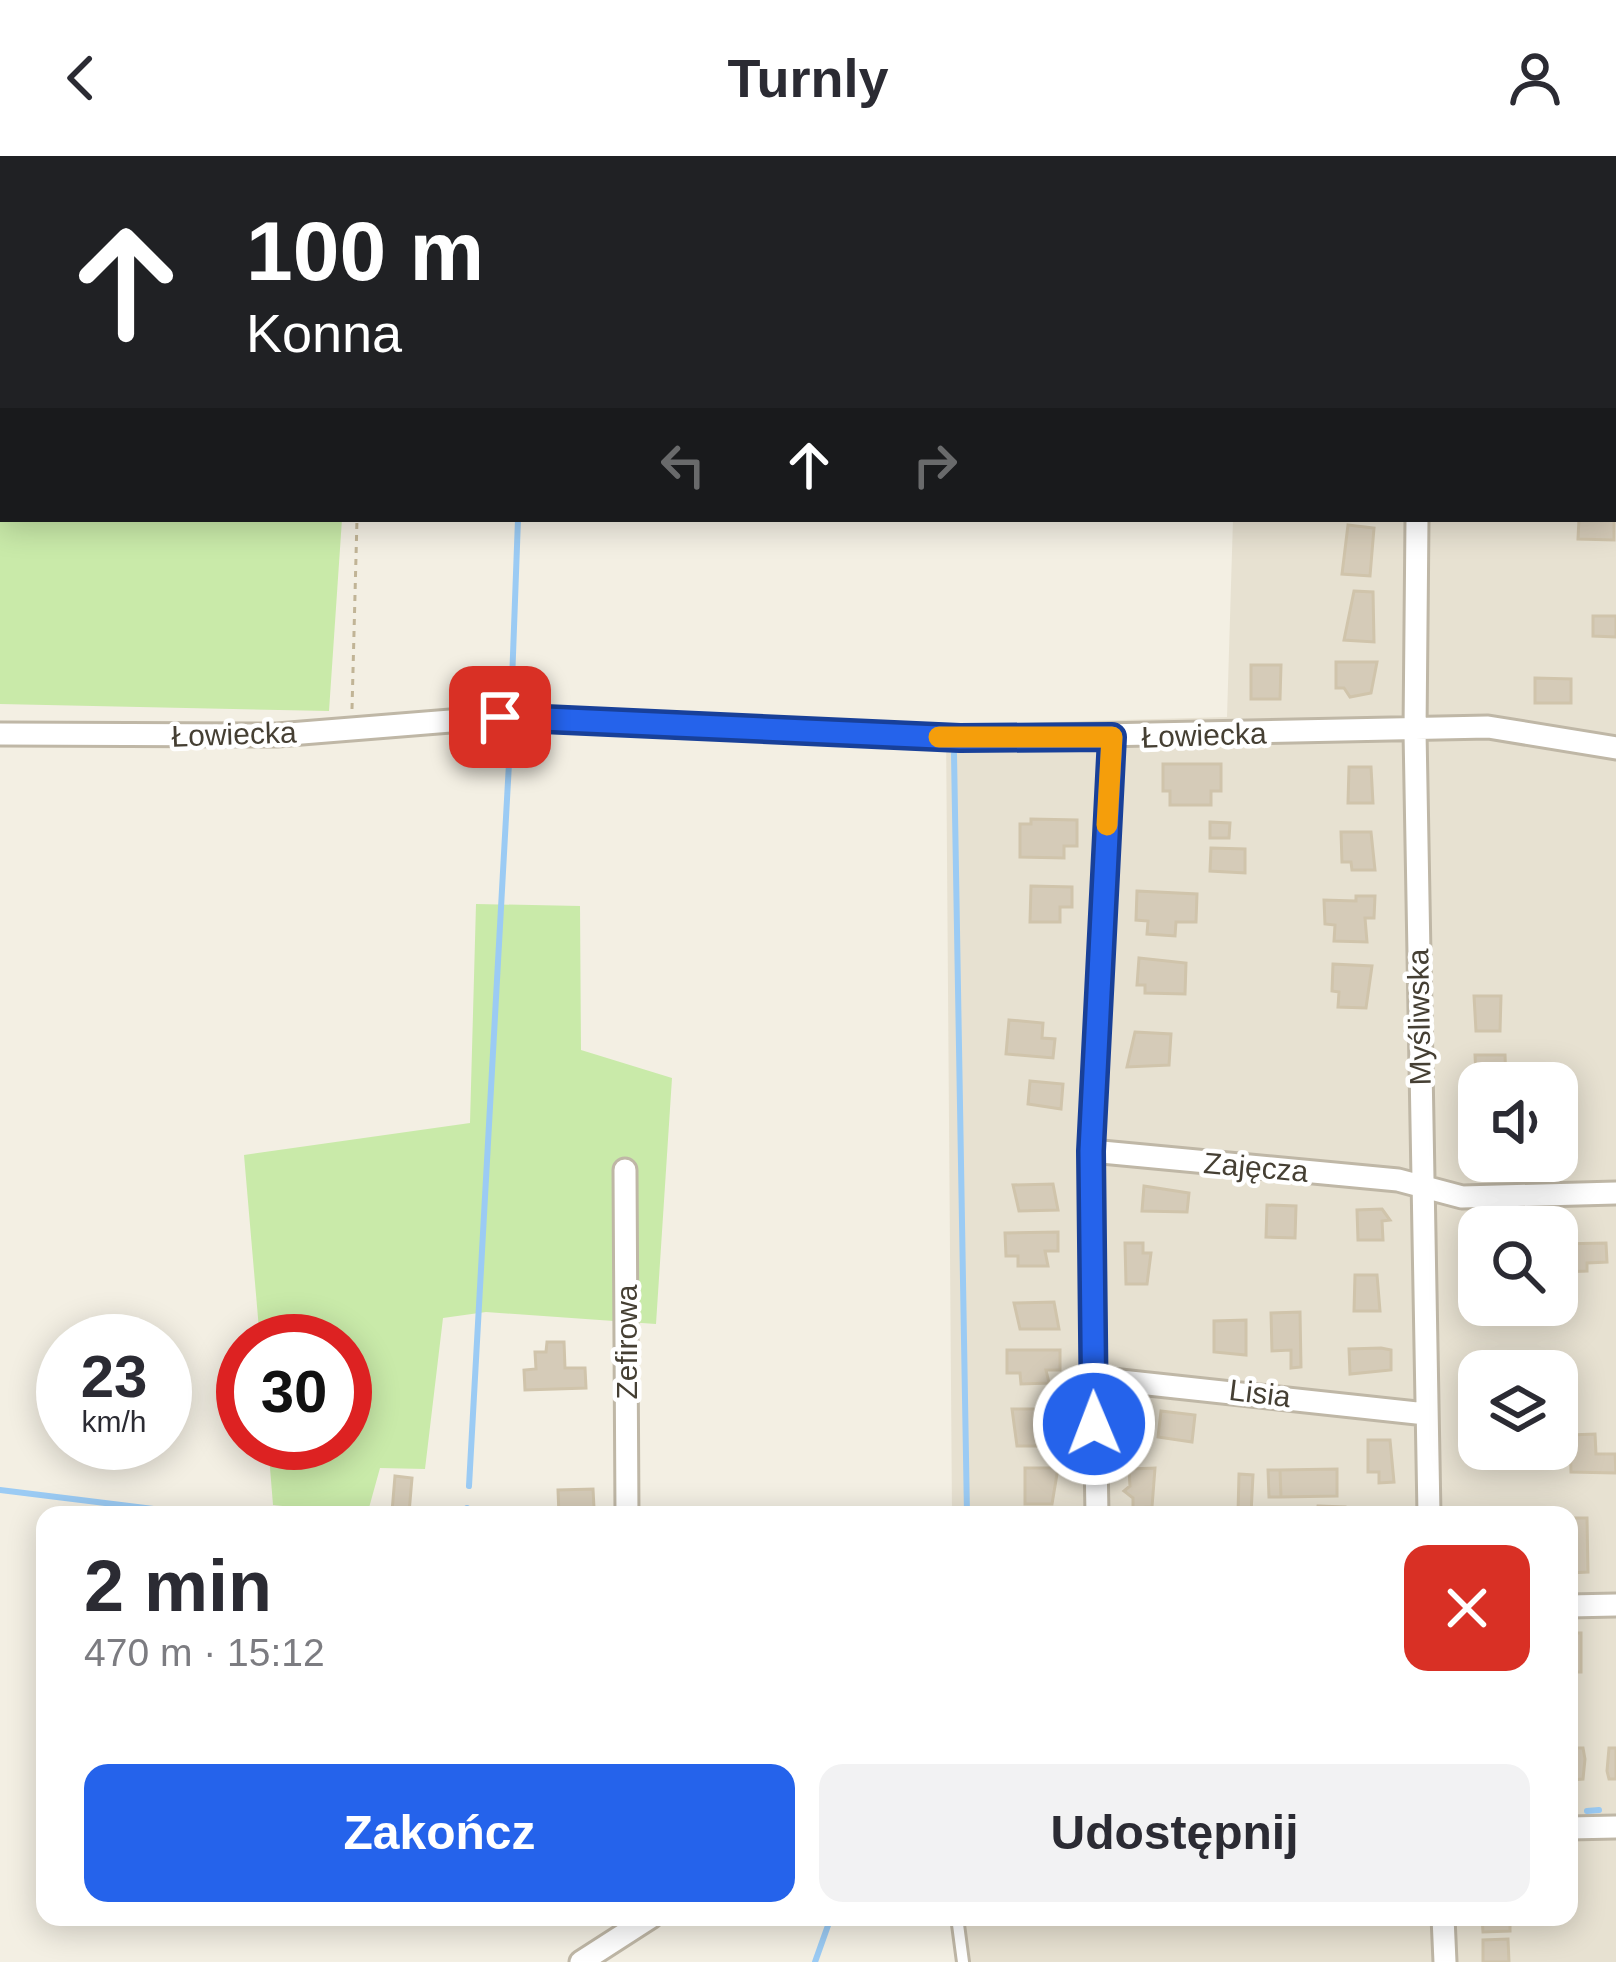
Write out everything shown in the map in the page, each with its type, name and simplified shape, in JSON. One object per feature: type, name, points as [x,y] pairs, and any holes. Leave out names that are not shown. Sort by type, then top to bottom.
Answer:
[{"type":"street","name":"Myśliwska","points":[[1417,522],[1415,731],[1429,1506]]},
{"type":"street","name":"Łowiecka","points":[[0,734],[241,736],[500,717],[960,738],[1487,727],[1616,748]]},
{"type":"street","points":[[1096,1506],[1091,1151],[1112,737]]},
{"type":"street","name":"Zajęcza","points":[[1091,1151],[1421,1185],[1440,1195],[1616,1193]]},
{"type":"street","name":"Zefirowa","points":[[625,1170],[627,1506]]},
{"type":"street","name":"Lisia","points":[[1093,1378],[1426,1414]]},
{"type":"street","points":[[1578,1606],[1616,1605]]},
{"type":"street","points":[[1578,1828],[1616,1827]]},
{"type":"street","points":[[581,1962],[637,1926]]},
{"type":"street","points":[[1443,1926],[1445,1962]]},
{"type":"lane","points":[[958,1926],[963,1962]]},
{"type":"path","points":[[351,728],[358,522]]},
{"type":"shaded area","points":[[1233,522],[1616,522],[1616,1962],[955,1962],[955,1926],[1578,1926],[1578,1506],[952,1506],[946,725],[1227,717]]},
{"type":"green space","points":[[0,522],[342,522],[329,711],[0,704]]},
{"type":"green space","points":[[476,904],[580,906],[581,1050],[672,1078],[656,1324],[486,1312],[443,1318],[425,1469],[380,1468],[369,1506],[273,1505],[270,1470],[372,1470],[372,1314],[258,1314],[244,1155],[470,1123]]},
{"type":"building","points":[[1579,522],[1614,522],[1614,540],[1578,539]]},
{"type":"building","points":[[1348,525],[1374,528],[1370,576],[1342,574]]},
{"type":"building","points":[[1354,591],[1373,592],[1374,642],[1344,640]]},
{"type":"building","points":[[1593,616],[1616,616],[1616,637],[1593,636]]},
{"type":"building","points":[[1336,662],[1377,662],[1371,693],[1350,697],[1344,688],[1336,688]]},
{"type":"building","points":[[1251,665],[1281,665],[1280,699],[1251,699]]},
{"type":"building","points":[[1535,678],[1571,679],[1571,703],[1535,703]]},
{"type":"building","points":[[1163,764],[1221,764],[1221,791],[1211,791],[1211,805],[1170,805],[1170,791],[1163,791]]},
{"type":"building","points":[[1349,767],[1371,767],[1373,803],[1348,803]]},
{"type":"building","points":[[1031,819],[1077,820],[1077,846],[1064,846],[1064,858],[1020,857],[1020,824],[1031,824]]},
{"type":"building","points":[[1210,822],[1230,823],[1229,838],[1210,838]]},
{"type":"building","points":[[1341,832],[1371,832],[1375,870],[1352,870],[1351,862],[1342,862]]},
{"type":"building","points":[[1211,848],[1245,849],[1245,873],[1210,871]]},
{"type":"building","points":[[1031,886],[1072,887],[1072,907],[1060,907],[1060,922],[1030,922]]},
{"type":"building","points":[[1137,891],[1197,894],[1196,922],[1176,922],[1175,936],[1147,934],[1148,921],[1136,920]]},
{"type":"building","points":[[1356,896],[1375,896],[1374,918],[1365,918],[1367,942],[1334,941],[1335,925],[1325,924],[1324,900],[1356,901]]},
{"type":"building","points":[[1139,958],[1186,963],[1185,994],[1145,993],[1145,985],[1137,985]]},
{"type":"building","points":[[1333,964],[1372,966],[1366,1008],[1338,1007],[1339,992],[1332,991]]},
{"type":"building","points":[[1474,996],[1501,996],[1500,1031],[1476,1031]]},
{"type":"building","points":[[1009,1020],[1043,1023],[1042,1038],[1055,1039],[1053,1058],[1006,1054]]},
{"type":"building","points":[[1135,1032],[1171,1034],[1169,1065],[1127,1067]]},
{"type":"building","points":[[1475,1055],[1505,1055],[1505,1062],[1475,1062]]},
{"type":"building","points":[[1030,1081],[1063,1084],[1061,1109],[1028,1104]]},
{"type":"building","points":[[1053,1184],[1058,1210],[1019,1211],[1013,1185]]},
{"type":"building","points":[[1144,1186],[1189,1193],[1187,1212],[1142,1211]]},
{"type":"building","points":[[1267,1205],[1296,1206],[1295,1238],[1266,1237]]},
{"type":"building","points":[[1382,1209],[1390,1220],[1382,1221],[1383,1240],[1358,1240],[1357,1210]]},
{"type":"building","points":[[1058,1232],[1058,1251],[1045,1251],[1048,1266],[1018,1266],[1018,1256],[1006,1256],[1005,1233]]},
{"type":"building","points":[[1125,1243],[1143,1243],[1143,1253],[1151,1253],[1147,1284],[1126,1284]]},
{"type":"building","points":[[1606,1243],[1607,1262],[1587,1263],[1587,1271],[1578,1271],[1578,1244]]},
{"type":"building","points":[[1355,1275],[1377,1275],[1380,1311],[1354,1311]]},
{"type":"building","points":[[1054,1302],[1059,1329],[1020,1329],[1014,1303]]},
{"type":"building","points":[[1300,1312],[1301,1367],[1291,1368],[1291,1350],[1272,1351],[1271,1313]]},
{"type":"building","points":[[1246,1320],[1246,1355],[1214,1352],[1214,1321]]},
{"type":"building","points":[[547,1342],[564,1342],[565,1368],[585,1368],[586,1388],[525,1390],[524,1370],[536,1369],[535,1352],[546,1352]]},
{"type":"building","points":[[1349,1349],[1391,1350],[1391,1370],[1350,1374]]},
{"type":"building","points":[[1007,1350],[1060,1350],[1060,1370],[1046,1370],[1049,1383],[1021,1384],[1020,1373],[1007,1373]]},
{"type":"building","points":[[1012,1409],[1060,1409],[1060,1424],[1043,1424],[1047,1446],[1017,1446]]},
{"type":"building","points":[[1161,1411],[1195,1415],[1192,1442],[1158,1437]]},
{"type":"building","points":[[1595,1434],[1596,1454],[1615,1454],[1616,1473],[1571,1472],[1578,1470],[1578,1435]]},
{"type":"building","points":[[1368,1440],[1390,1440],[1394,1482],[1379,1483],[1379,1472],[1368,1472]]},
{"type":"building","points":[[1025,1468],[1058,1468],[1052,1504],[1025,1504]]},
{"type":"building","points":[[1155,1468],[1152,1506],[1133,1506],[1133,1498],[1124,1491],[1130,1486],[1129,1469]]},
{"type":"building","points":[[1337,1469],[1337,1496],[1281,1497],[1280,1470]]},
{"type":"building","points":[[1268,1470],[1280,1470],[1281,1497],[1269,1497]]},
{"type":"building","points":[[1239,1474],[1253,1475],[1251,1506],[1238,1506]]},
{"type":"building","points":[[395,1476],[412,1478],[410,1506],[392,1506]]},
{"type":"building","points":[[593,1489],[594,1506],[559,1506],[558,1490]]},
{"type":"building","points":[[1578,1518],[1587,1518],[1588,1572],[1578,1573]]},
{"type":"building","points":[[1578,1633],[1581,1633],[1578,1672]]},
{"type":"building","points":[[1578,1748],[1583,1748],[1585,1759],[1583,1779],[1578,1779]]},
{"type":"building","points":[[1609,1748],[1616,1748],[1616,1779],[1609,1779],[1607,1771]]},
{"type":"building","points":[[1483,1926],[1510,1926],[1510,1931],[1483,1932]]},
{"type":"building","points":[[1508,1939],[1509,1962],[1483,1962],[1483,1940]]},
{"type":"waterway","points":[[511,709],[518,522]]},
{"type":"waterway","points":[[469,1486],[511,727]]},
{"type":"waterway","points":[[954,754],[967,1506]]},
{"type":"waterway","points":[[0,1490],[129,1506]]},
{"type":"waterway","points":[[1587,1811],[1599,1810]]},
{"type":"waterway","points":[[815,1962],[828,1926]]},
{"type":"slow traffic","points":[[939,737],[1112,737],[1107,825]]},
{"type":"route","points":[[500,717],[960,738],[1112,737],[1091,1151],[1094,1424]]}]
